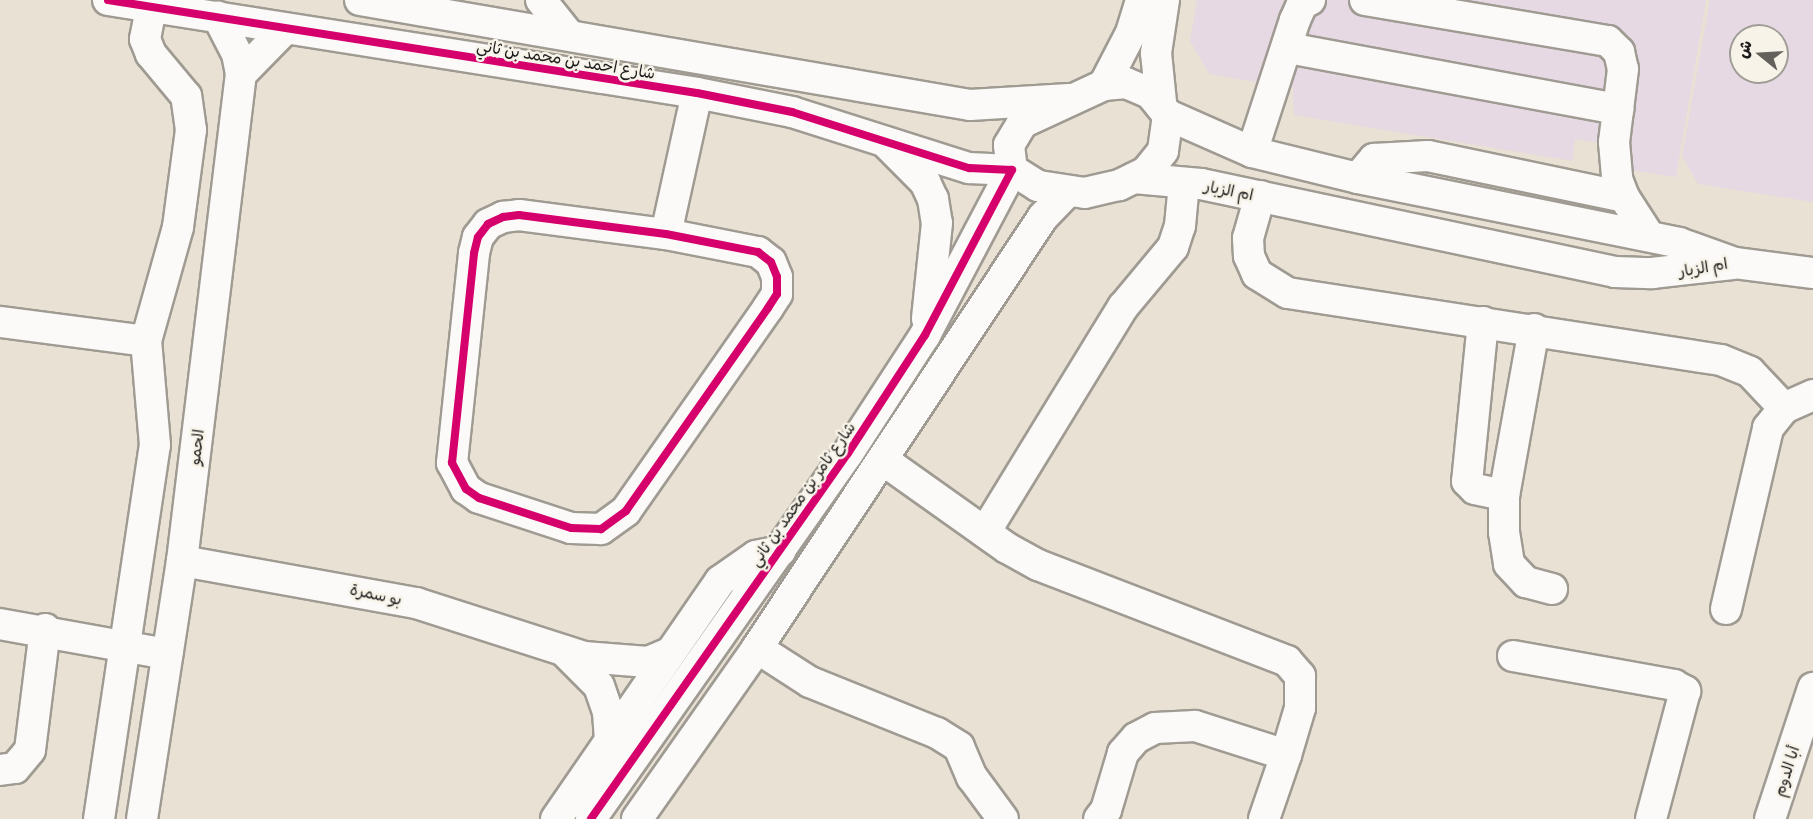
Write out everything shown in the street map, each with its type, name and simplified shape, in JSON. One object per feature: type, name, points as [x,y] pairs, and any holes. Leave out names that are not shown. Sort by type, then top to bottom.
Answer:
[{"type":"street","name":"شارع احمد بن محمد بن ثاني","points":[[108,0],[697,93],[792,112],[969,168],[1012,170]]},
{"type":"street","points":[[541,0],[568,34]]},
{"type":"street","points":[[1104,85],[1131,33],[1141,0]]},
{"type":"street","points":[[1164,0],[1156,53],[1165,109],[1163,151],[1156,162],[1134,178],[1102,190],[1067,192],[1038,186],[1012,170],[1009,149],[1015,130],[1069,99],[1104,85],[1138,86],[1165,109]]},
{"type":"street","points":[[1252,152],[1288,48],[1295,20],[1302,4],[1310,0]]},
{"type":"street","points":[[1365,0],[1608,41],[1619,52],[1623,69],[1614,142],[1617,179],[1624,197],[1649,236]]},
{"type":"street","name":"شارع احمد بن محمد بن ثاني","points":[[369,1],[465,8],[568,34],[970,105],[1069,99]]},
{"type":"street","points":[[99,819],[123,643],[155,445],[155,407],[146,341],[178,226],[191,113],[186,96],[151,54],[145,39],[151,8]]},
{"type":"street","name":"الحمو","points":[[142,819],[182,561],[241,74],[237,54],[218,17]]},
{"type":"street","points":[[241,74],[285,29]]},
{"type":"street","points":[[1288,48],[1618,109]]},
{"type":"street","points":[[666,234],[697,93]]},
{"type":"street","name":"ام الزبار","points":[[1165,109],[1252,152],[1358,178],[1649,236],[1735,263]]},
{"type":"street","points":[[882,140],[925,183],[933,199],[937,223],[925,335]]},
{"type":"street","points":[[1358,178],[1374,159],[1418,155],[1624,197]]},
{"type":"street","name":"شارع ثامر بن محمد بن ثاني","points":[[591,819],[780,551],[925,335],[1012,170]]},
{"type":"street","name":"ام الزبار","points":[[1134,178],[1184,183],[1260,196],[1614,272],[1674,272],[1735,263]]},
{"type":"street","points":[[985,532],[1123,307],[1173,247],[1180,226],[1184,183]]},
{"type":"street","points":[[637,819],[757,648],[1043,217],[1067,192]]},
{"type":"street","points":[[1260,196],[1248,238],[1250,256],[1257,274],[1271,286],[1288,293],[1534,329],[1721,360],[1750,372],[1784,408]]},
{"type":"street","points":[[519,215],[666,234],[758,252],[771,262],[777,277],[777,294],[626,511],[615,522],[586,532],[479,498],[466,489],[452,463],[452,447],[474,253],[483,231],[502,216],[519,215]]},
{"type":"street","points":[[1735,263],[1813,273]]},
{"type":"street","points":[[0,322],[146,341]]},
{"type":"street","points":[[1483,322],[1467,481],[1475,489],[1504,495]]},
{"type":"street","points":[[1534,329],[1504,495],[1509,564],[1526,582],[1552,589]]},
{"type":"street","points":[[1726,609],[1768,428],[1784,408],[1813,395]]},
{"type":"street","points":[[1469,444],[1512,450]]},
{"type":"street","points":[[883,460],[985,532],[1038,565],[1287,661],[1300,676],[1300,708],[1264,819]]},
{"type":"street","points":[[556,819],[720,581],[739,565],[780,551]]},
{"type":"street","name":"بو سمرة","points":[[182,561],[406,600],[564,651],[626,662],[648,662],[669,653]]},
{"type":"street","points":[[0,624],[45,629],[123,643],[167,654]]},
{"type":"street","points":[[0,770],[15,768],[30,750],[45,629]]},
{"type":"street","points":[[757,648],[810,682],[937,733],[959,747],[972,777],[1003,819]]},
{"type":"street","name":"بو سمرة","points":[[564,651],[599,686],[608,712],[610,738]]},
{"type":"street","points":[[1513,656],[1674,685],[1684,692],[1651,819]]},
{"type":"street","name":"أبا الدوم","points":[[1770,819],[1813,688]]},
{"type":"street","points":[[1099,819],[1106,810],[1123,753],[1137,738],[1155,728],[1195,726],[1286,755]]},
{"type":"shaded area","points":[[1197,0],[1706,0],[1676,177],[1624,169],[1626,147],[1575,139],[1573,161],[1294,115],[1293,88],[1209,74],[1190,41]]},
{"type":"shaded area","points":[[1710,0],[1813,0],[1813,202],[1698,184],[1682,156]]},
{"type":"cycle path","points":[[108,0],[697,93],[792,112],[969,168],[1012,170],[925,335],[848,453],[591,819]]},
{"type":"cycle path","points":[[519,215],[666,234],[758,252],[771,262],[777,277],[777,294],[768,308],[626,511],[601,529],[571,528],[479,498],[466,489],[452,463],[474,253],[478,237],[488,224],[503,217],[519,215]]}]
